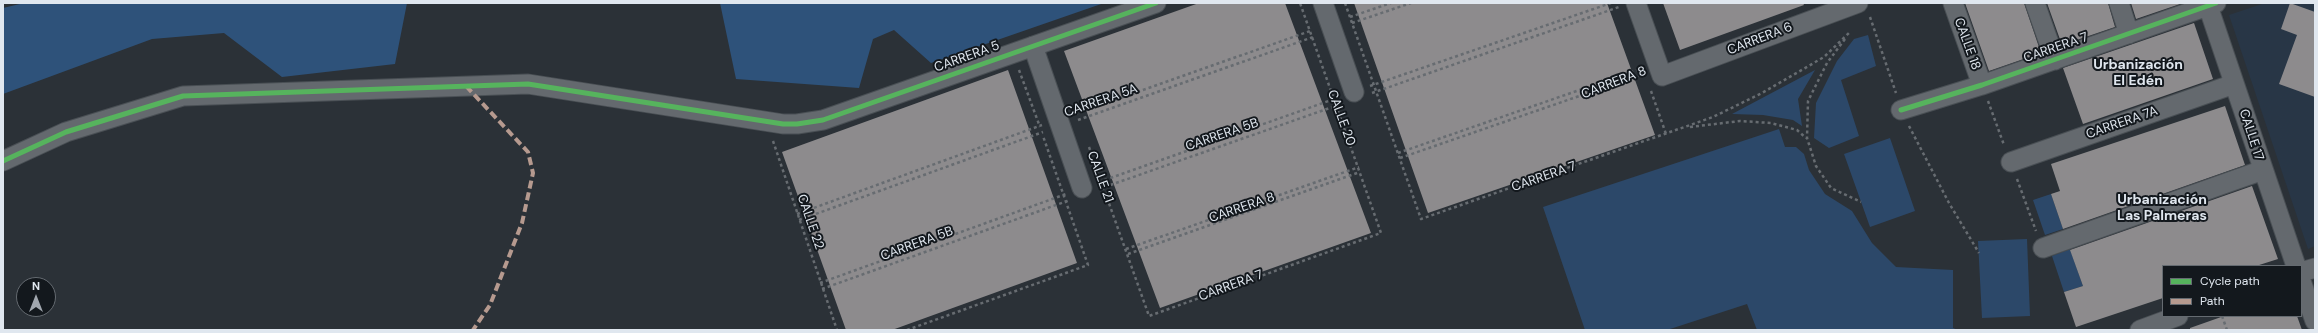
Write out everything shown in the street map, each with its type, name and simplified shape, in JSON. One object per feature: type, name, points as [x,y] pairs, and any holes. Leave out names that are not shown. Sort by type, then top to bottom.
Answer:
[{"type":"street","name":"CARRERA 5","points":[[3,161],[66,132],[183,96],[528,84],[775,122],[823,120],[1156,3]]},
{"type":"street","name":"CALLE 20","points":[[1323,3],[1356,96]]},
{"type":"street","name":"CALLE 18","points":[[1953,3],[1982,85]]},
{"type":"street","points":[[2035,3],[2055,60]]},
{"type":"street","points":[[2118,3],[2129,34]]},
{"type":"street","name":"CARRERA 7","points":[[1901,110],[1982,85],[2211,4]]},
{"type":"street","name":"CALLE 17","points":[[2211,4],[2234,84],[2296,265]]},
{"type":"street","points":[[1628,5],[1660,70]]},
{"type":"street","name":"CARRERA 6","points":[[1660,70],[1863,7]]},
{"type":"street","name":"CALLE 21","points":[[1033,46],[1059,123],[1086,192]]},
{"type":"street","name":"CARRERA 7A","points":[[2011,162],[2234,84]]},
{"type":"street","points":[[2043,248],[2263,170]]},
{"type":"street","points":[[2302,272],[2315,268]]},
{"type":"street","points":[[2302,284],[2315,321]]},
{"type":"street","points":[[2140,330],[2175,317]]},
{"type":"path","points":[[1345,3],[1400,158]]},
{"type":"path","points":[[1863,7],[1901,110],[1949,203],[1979,253]]},
{"type":"path","points":[[1852,26],[1850,32],[1827,63],[1808,101],[1807,138],[1816,166],[1831,188],[1861,202]]},
{"type":"path","points":[[1684,128],[1762,93],[1824,57],[1850,32]]},
{"type":"path","points":[[907,330],[1088,265],[1064,202],[1042,132],[1013,52]]},
{"type":"path","points":[[1075,106],[1082,126]]},
{"type":"path","points":[[1684,128],[1740,121],[1771,123],[1798,130],[1807,138]]},
{"type":"path","points":[[2222,317],[2227,330]]},
{"type":"shaded area","points":[[24,3],[407,3],[395,64],[282,77],[224,33],[152,39],[3,94],[3,8]]},
{"type":"shaded area","points":[[720,3],[1104,3],[931,63],[894,30],[873,39],[859,88],[736,79]]},
{"type":"shaded area","points":[[2265,3],[2315,3],[2315,246],[2308,249],[2229,15]]},
{"type":"shaded area","points":[[1868,35],[1876,66],[1841,80],[1859,136],[1829,148],[1814,138],[1816,103],[1837,61],[1854,39]]},
{"type":"shaded area","points":[[1815,70],[1798,99],[1802,126],[1793,120],[1763,115],[1732,114]]},
{"type":"shaded area","points":[[1779,129],[1785,147],[1796,147],[1804,154],[1809,170],[1825,194],[1852,211],[1872,243],[1896,267],[1953,270],[1953,328],[1958,330],[1757,330],[1747,304],[1667,330],[1585,330],[1543,207]]},
{"type":"shaded area","points":[[1890,138],[1915,211],[1870,227],[1844,154]]},
{"type":"shaded area","points":[[2051,194],[2063,229],[2045,235],[2033,200]]},
{"type":"shaded area","points":[[2027,239],[2030,316],[1982,318],[1978,241]]},
{"type":"shaded area","points":[[2070,249],[2083,286],[2064,292],[2052,256]]},
{"type":"building","points":[[1199,3],[1285,3],[1371,233],[1160,308],[1064,51]]},
{"type":"building","points":[[1354,3],[1607,3],[1655,135],[1428,213]]},
{"type":"building","points":[[1663,3],[1803,3],[1804,5],[1680,50]]},
{"type":"building","points":[[1965,3],[2024,3],[2041,53],[1989,71]]},
{"type":"building","points":[[2047,3],[2108,3],[2115,27],[2062,45]]},
{"type":"building","points":[[2131,3],[2183,3],[2136,19]]},
{"type":"building","points":[[2290,3],[2315,12],[2315,97],[2279,84],[2297,35],[2281,29]]},
{"type":"building","points":[[2194,23],[2213,79],[2083,124],[2063,68]]},
{"type":"building","points":[[1008,70],[1077,263],[892,330],[846,330],[782,152]]},
{"type":"building","points":[[2225,106],[2245,165],[2063,229],[2051,194],[2060,191],[2051,164]]},
{"type":"building","points":[[2252,186],[2278,259],[2259,265],[2162,265],[2162,298],[2076,327],[2064,292],[2083,286],[2070,250]]},
{"type":"building","points":[[2221,317],[2297,317],[2302,330],[2190,330],[2190,328]]},
{"type":"marked path","points":[[466,86],[528,152],[533,173],[522,223],[490,305],[473,330]]},
{"type":"cycle path","points":[[3,161],[66,132],[183,96],[528,84],[783,124],[797,124],[823,120],[1156,3]]},
{"type":"cycle path","points":[[1901,110],[1982,85],[2216,3]]},
{"type":"district","name":"Urbanización El Edén","points":[[2138,74]]},
{"type":"district","name":"Urbanización Las Palmeras","points":[[2162,208]]}]
